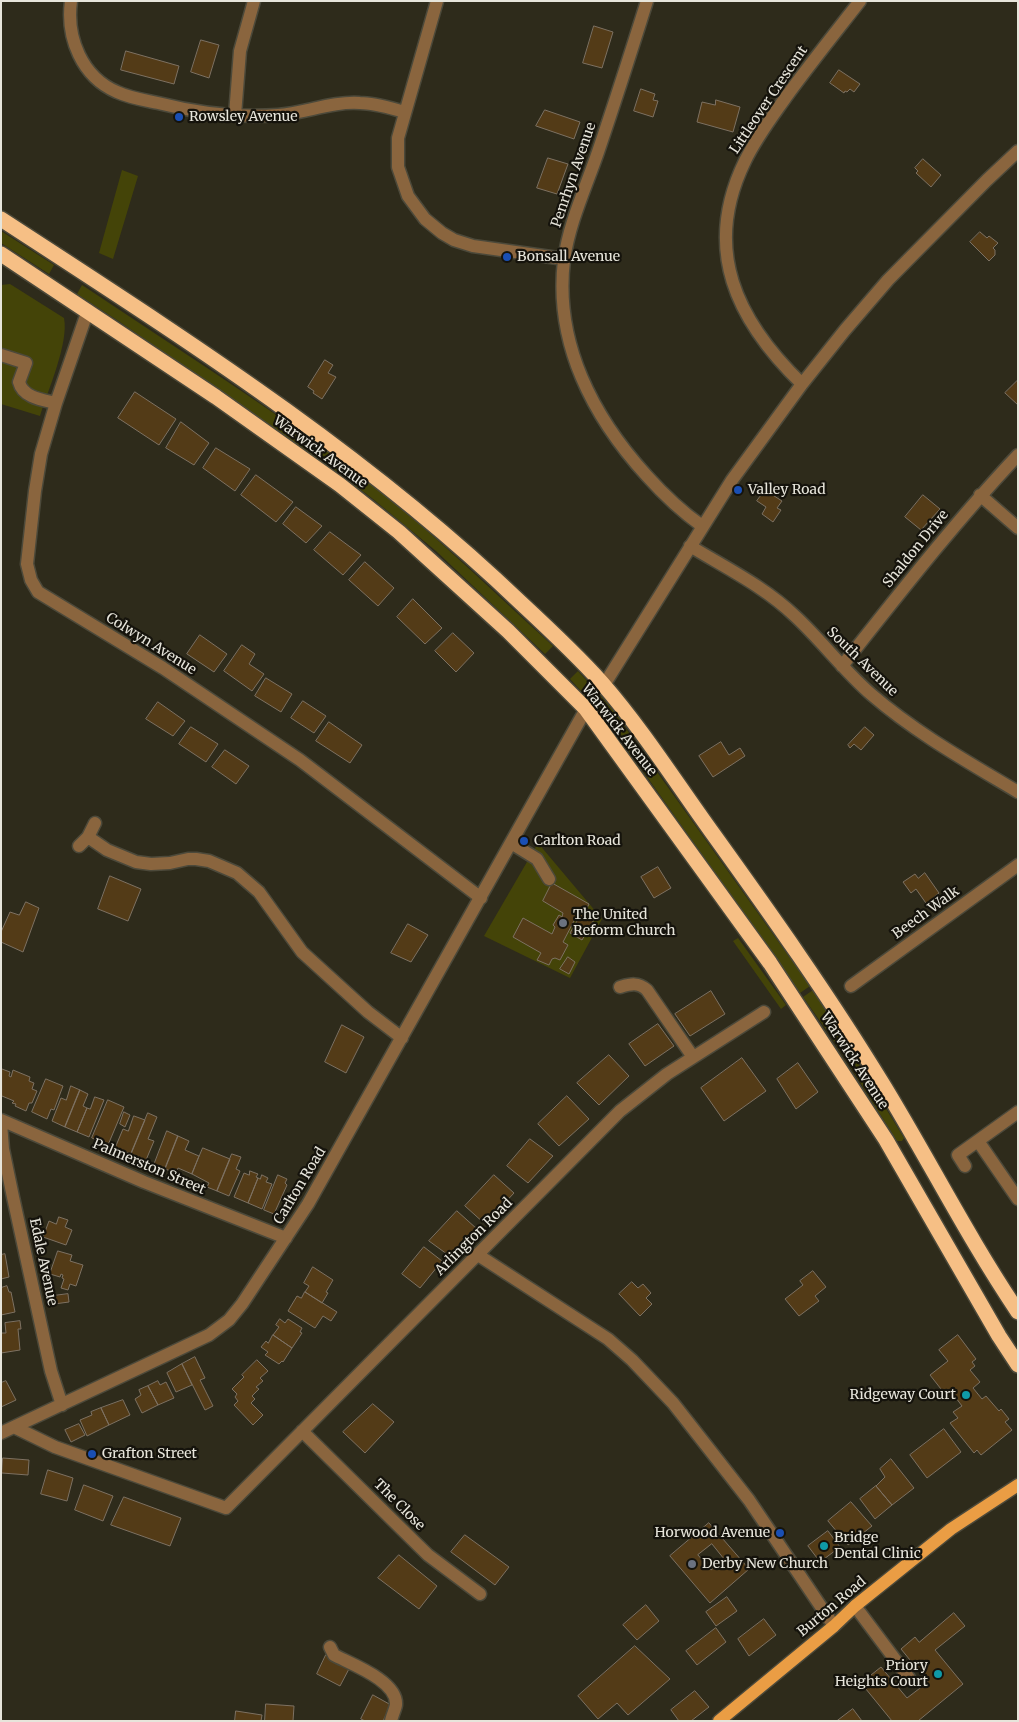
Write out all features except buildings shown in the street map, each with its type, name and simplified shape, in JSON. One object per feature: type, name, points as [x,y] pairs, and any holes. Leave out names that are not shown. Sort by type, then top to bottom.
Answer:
[{"type":"highway","name":"Warwick Avenue","points":[[1,219],[234,374],[361,465],[410,503],[480,564],[583,662],[624,710],[819,983],[881,1081],[984,1259],[1017,1312]]},
{"type":"highway","name":"Warwick Avenue","points":[[1,254],[88,310],[340,485],[399,532],[508,631],[586,709],[764,955],[886,1140],[999,1336],[1018,1365]]},
{"type":"main road","name":"Burton Road","points":[[719,1721],[834,1626],[854,1606],[951,1529],[1018,1485]]},
{"type":"street","points":[[71,1],[70,24],[77,51],[87,68],[102,83],[122,94],[174,108],[235,116],[285,114],[354,103],[375,105],[405,112]]},
{"type":"street","points":[[235,116],[240,52],[254,1]]},
{"type":"street","points":[[437,1],[397,145],[398,167],[408,196],[425,219],[446,235],[468,244],[564,259]]},
{"type":"street","name":"Penrhyn Avenue","points":[[647,1],[622,82],[572,226],[564,259],[564,298],[569,337],[579,371],[595,408],[631,458],[682,512],[702,526]]},
{"type":"street","name":"Littleover Crescent","points":[[802,384],[788,371],[766,344],[740,304],[726,257],[728,216],[740,171],[758,137],[821,50],[860,1]]},
{"type":"street","points":[[604,685],[732,480],[802,384],[844,330],[888,280],[1018,151]]},
{"type":"street","name":"Colwyn Avenue","points":[[88,310],[56,403],[41,454],[27,564],[31,580],[38,592],[163,668],[300,760],[481,898]]},
{"type":"street","points":[[1,356],[26,363],[19,382],[22,390],[36,398],[56,403]]},
{"type":"street","name":"Shaldon Drive","points":[[842,666],[980,495],[1018,455]]},
{"type":"street","points":[[980,495],[1018,528]]},
{"type":"street","name":"South Avenue","points":[[690,546],[773,597],[794,614],[872,696],[912,726],[1018,792]]},
{"type":"street","name":"Carlton Road","points":[[1,1433],[62,1406],[209,1335],[229,1320],[242,1304],[308,1204],[586,709]]},
{"type":"street","points":[[79,846],[88,837],[95,823]]},
{"type":"street","points":[[88,837],[107,850],[136,862],[150,864],[196,859],[209,861],[237,873],[259,892],[302,952],[368,1012],[402,1038]]},
{"type":"street","points":[[511,844],[537,859],[549,879]]},
{"type":"street","name":"Beech Walk","points":[[851,986],[1018,865]]},
{"type":"street","points":[[620,986],[633,983],[641,985],[647,990],[693,1057]]},
{"type":"street","name":"Arlington Road","points":[[14,1427],[55,1447],[226,1508],[620,1111],[659,1080],[764,1012]]},
{"type":"street","points":[[965,1166],[958,1155],[1018,1112]]},
{"type":"street","name":"Palmerston Street","points":[[1,1122],[144,1182],[286,1238]]},
{"type":"street","name":"Edale Avenue","points":[[1,1122],[3,1149],[11,1187],[51,1371],[62,1406]]},
{"type":"street","points":[[978,1141],[1018,1198]]},
{"type":"street","points":[[478,1255],[608,1339],[632,1360],[673,1403],[749,1500],[834,1626]]},
{"type":"street","name":"The Close","points":[[302,1431],[428,1555],[480,1594]]},
{"type":"street","points":[[854,1606],[909,1678]]},
{"type":"street","points":[[330,1647],[334,1655],[381,1679],[393,1694],[396,1704],[391,1721]]},
{"type":"shaded area","points":[[122,170],[138,176],[113,259],[99,253]]},
{"type":"shaded area","points":[[1,231],[54,265],[49,274],[1,243]]},
{"type":"shaded area","points":[[10,284],[64,318],[65,328],[61,353],[40,416],[1,404],[1,285]]},
{"type":"shaded area","points":[[82,285],[248,395],[345,464],[425,529],[553,646],[545,654],[436,551],[373,499],[328,465],[77,294]]},
{"type":"shaded area","points":[[578,671],[612,709],[810,986],[800,993],[604,716],[570,679]]},
{"type":"shaded area","points":[[538,843],[602,919],[570,978],[484,936]]},
{"type":"shaded area","points":[[738,938],[786,1005],[781,1009],[733,941]]},
{"type":"shaded area","points":[[813,990],[904,1138],[902,1141],[897,1141],[832,1038],[803,997]]},
{"type":"place","name":"Rowsley Avenue","points":[[179,117]]},
{"type":"place","name":"Bonsall Avenue","points":[[507,257]]},
{"type":"place","name":"Valley Road","points":[[738,490]]},
{"type":"place","name":"Carlton Road","points":[[524,841]]},
{"type":"place","name":"The United Reform Church","points":[[563,923]]},
{"type":"place","name":"Ridgeway Court","points":[[966,1395]]},
{"type":"place","name":"Grafton Street","points":[[92,1454]]},
{"type":"place","name":"Horwood Avenue","points":[[780,1533]]},
{"type":"place","name":"Bridge Dental Clinic","points":[[824,1546]]},
{"type":"place","name":"Derby New Church","points":[[692,1564]]},
{"type":"place","name":"Priory Heights Court","points":[[938,1674]]}]
